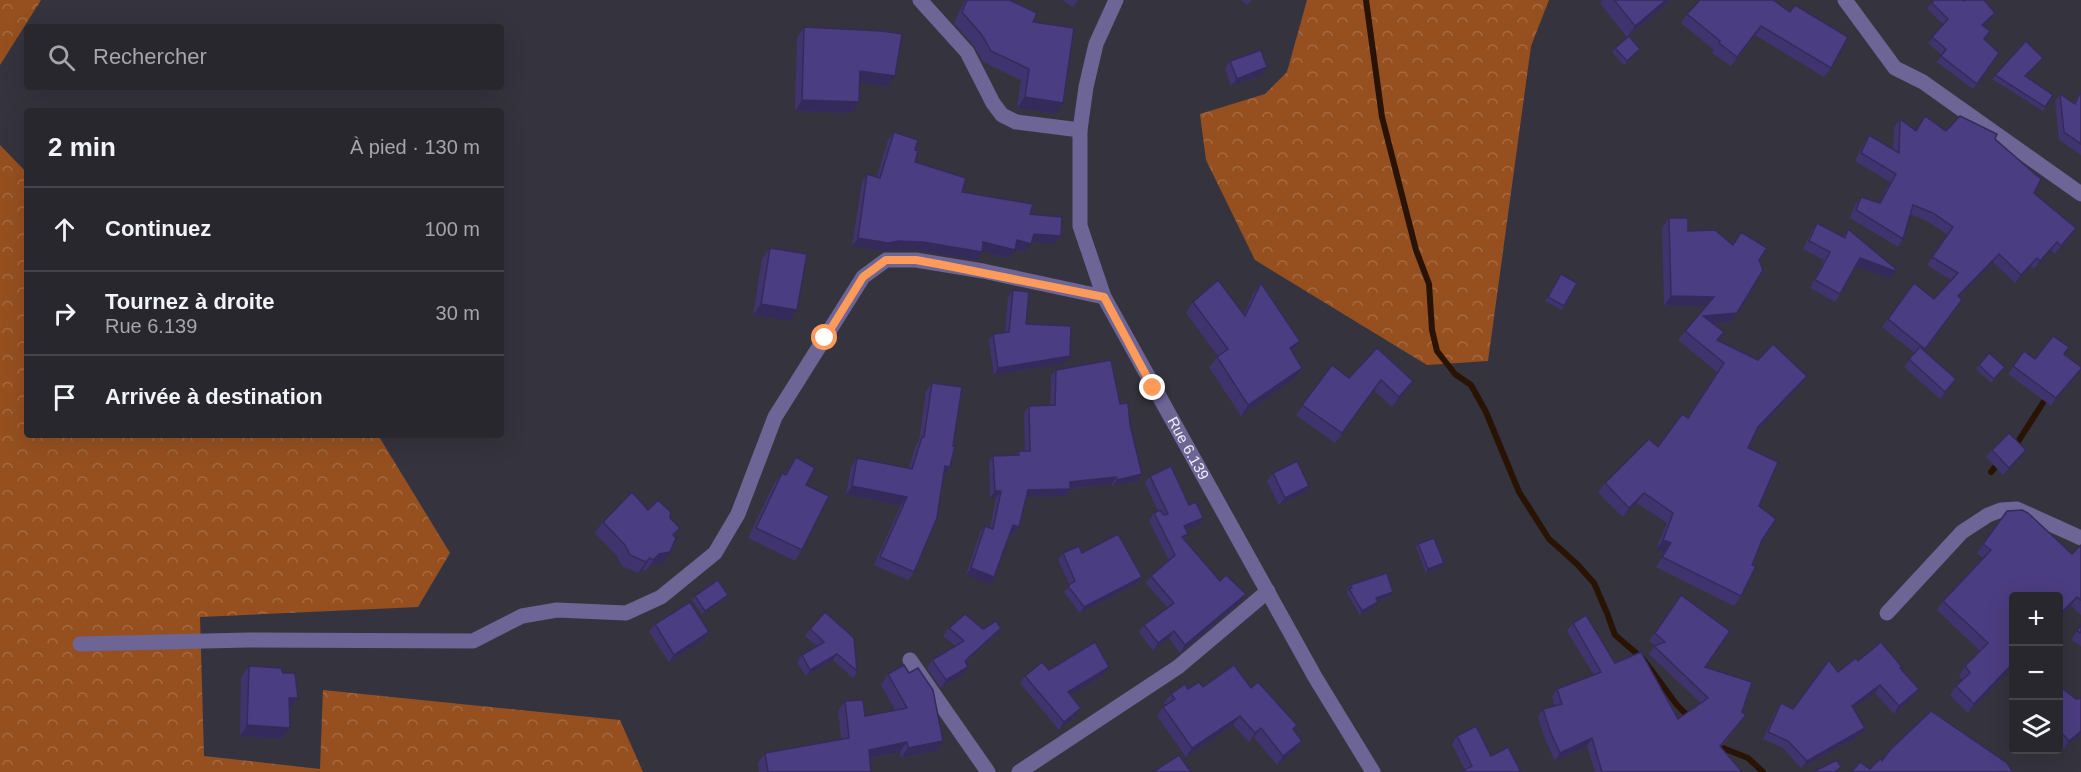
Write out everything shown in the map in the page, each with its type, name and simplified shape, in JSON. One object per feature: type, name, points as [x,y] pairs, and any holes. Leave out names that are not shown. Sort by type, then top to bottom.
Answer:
[{"type":"street","points":[[920,0],[967,52],[993,103],[1002,115],[1016,122],[1080,130]]},
{"type":"street","name":"Rue 6.139","points":[[1116,0],[1096,44],[1086,87],[1080,130],[1080,226],[1104,297],[1315,677],[1373,772]]},
{"type":"street","points":[[1845,0],[1895,68],[1923,82],[2081,194]]},
{"type":"street","points":[[80,644],[248,640],[473,641],[522,616],[557,610],[626,613],[661,597],[715,553],[738,514],[775,417],[863,277],[886,260],[916,260],[1104,297]]},
{"type":"street","points":[[1887,613],[1962,532],[1994,512],[2018,509],[2081,538]]},
{"type":"street","points":[[1019,772],[1178,667],[1268,591]]},
{"type":"street","points":[[910,660],[988,772]]},
{"type":"green space","points":[[0,0],[41,0],[24,24],[0,65]]},
{"type":"green space","points":[[1307,0],[1549,0],[1531,46],[1488,361],[1427,365],[1255,260],[1206,160],[1200,114],[1265,94],[1287,72]]},
{"type":"green space","points":[[0,145],[24,170],[24,438],[380,438],[450,553],[418,607],[200,617],[204,756],[320,769],[323,690],[620,720],[643,772],[0,772]]},
{"type":"building","points":[[967,0],[1009,0],[1037,13],[1033,22],[1074,28],[1063,103],[1025,97],[1029,69],[991,51],[982,35],[962,12]]},
{"type":"building","points":[[1614,0],[1666,0],[1635,26]]},
{"type":"building","points":[[1700,0],[1773,0],[1790,12],[1795,5],[1848,37],[1831,68],[1761,26],[1737,57],[1687,14]]},
{"type":"building","points":[[1934,0],[1984,0],[1995,13],[1982,25],[1990,31],[1984,39],[1999,53],[1977,84],[1941,56],[1946,49],[1932,37],[1948,19],[1932,3]]},
{"type":"building","points":[[804,27],[902,34],[895,76],[860,71],[859,102],[802,100]]},
{"type":"building","points":[[1629,36],[1640,49],[1627,61],[1615,48]]},
{"type":"building","points":[[2026,41],[2043,58],[2025,76],[2053,95],[2045,107],[1995,75]]},
{"type":"building","points":[[1261,50],[1267,67],[1237,79],[1230,61]]},
{"type":"building","points":[[2080,93],[2081,144],[2064,132],[2060,94],[2075,104]]},
{"type":"building","points":[[1925,116],[1946,131],[1960,116],[1997,134],[1995,139],[2041,179],[2034,193],[2076,228],[2061,246],[2057,242],[2040,261],[2037,258],[2021,275],[1999,254],[1958,296],[1962,300],[1925,349],[1888,319],[1914,283],[1934,299],[1958,273],[1932,257],[1953,227],[1933,213],[1913,205],[1903,239],[1856,210],[1861,197],[1880,203],[1896,174],[1861,153],[1869,135],[1899,153],[1900,119],[1916,131]]},
{"type":"building","points":[[894,132],[918,140],[915,162],[966,178],[962,192],[1033,204],[1030,214],[1062,217],[1061,236],[1034,234],[1031,244],[1017,240],[1015,250],[983,242],[982,252],[923,242],[888,243],[858,238],[867,174],[880,178]]},
{"type":"building","points":[[1669,218],[1688,218],[1688,231],[1715,230],[1733,245],[1741,232],[1767,248],[1759,260],[1763,270],[1737,313],[1703,316],[1724,332],[1717,340],[1758,360],[1773,344],[1807,376],[1758,427],[1748,448],[1778,462],[1759,506],[1776,519],[1762,540],[1752,565],[1756,566],[1741,596],[1662,557],[1671,543],[1663,540],[1673,513],[1644,493],[1629,508],[1605,483],[1649,439],[1658,447],[1682,414],[1688,418],[1724,363],[1685,331],[1714,297],[1671,296]]},
{"type":"building","points":[[1817,223],[1845,238],[1848,229],[1896,269],[1895,271],[1860,258],[1840,294],[1815,280],[1830,252],[1809,241]]},
{"type":"building","points":[[770,248],[807,254],[797,310],[761,304]]},
{"type":"building","points":[[1561,274],[1577,283],[1564,306],[1548,297]]},
{"type":"building","points":[[1218,280],[1245,316],[1261,283],[1300,341],[1290,348],[1302,368],[1248,405],[1217,357],[1228,349],[1193,302]]},
{"type":"building","points":[[1013,290],[1029,292],[1026,324],[1071,326],[1070,356],[998,368],[993,334],[1009,332]]},
{"type":"building","points":[[2053,336],[2069,347],[2064,354],[2081,367],[2056,398],[2013,366],[2024,351],[2035,359]]},
{"type":"building","points":[[1920,347],[1956,379],[1945,392],[1909,359]]},
{"type":"building","points":[[1377,348],[1413,381],[1399,397],[1381,380],[1342,433],[1302,405],[1332,365],[1349,378]]},
{"type":"building","points":[[1989,353],[2005,367],[1994,379],[1979,365]]},
{"type":"building","points":[[1111,360],[1120,404],[1128,403],[1130,425],[1142,474],[1117,480],[1116,477],[1070,482],[1070,489],[1028,490],[1019,527],[1013,525],[994,577],[971,568],[985,526],[993,529],[1001,491],[995,491],[993,456],[1019,455],[1018,451],[1030,451],[1029,406],[1055,405],[1056,370]]},
{"type":"building","points":[[932,383],[962,387],[953,446],[955,446],[950,467],[945,466],[937,518],[914,572],[880,557],[907,497],[852,486],[857,458],[912,469],[922,437],[924,437]]},
{"type":"building","points":[[2009,433],[2026,450],[2009,468],[1992,450]]},
{"type":"building","points":[[796,457],[815,468],[806,485],[829,496],[802,550],[756,528],[782,473],[786,475]]},
{"type":"building","points":[[1297,461],[1309,486],[1285,498],[1273,473]]},
{"type":"building","points":[[1171,466],[1189,505],[1196,502],[1203,518],[1184,526],[1188,534],[1182,537],[1220,581],[1226,575],[1246,594],[1185,645],[1174,631],[1158,643],[1144,625],[1174,603],[1151,576],[1175,555],[1154,513],[1160,510],[1164,515],[1168,514],[1150,476]]},
{"type":"building","points":[[632,492],[648,510],[658,500],[671,512],[670,518],[680,528],[673,535],[676,538],[670,552],[659,554],[653,560],[650,558],[646,562],[630,555],[625,545],[603,522]]},
{"type":"building","points":[[2022,510],[2028,513],[2072,554],[2081,545],[2081,600],[2077,597],[2063,611],[2063,592],[2009,592],[2009,667],[1974,704],[1956,686],[1970,673],[1965,666],[1988,643],[1943,601],[1991,550],[1983,544],[2007,511]]},
{"type":"building","points":[[1118,534],[1142,577],[1084,607],[1068,586],[1075,581],[1063,553],[1079,546],[1082,553]]},
{"type":"building","points":[[1434,538],[1444,563],[1428,569],[1418,544]]},
{"type":"building","points":[[1387,573],[1393,592],[1376,598],[1378,602],[1362,611],[1349,589],[1352,588],[1350,585]]},
{"type":"building","points":[[718,580],[728,595],[705,611],[695,596]]},
{"type":"building","points":[[1681,595],[1730,631],[1705,667],[1752,682],[1742,712],[1746,715],[1720,746],[1742,772],[1602,772],[1592,738],[1560,753],[1543,709],[1562,704],[1557,689],[1601,672],[1573,623],[1586,615],[1615,663],[1641,652],[1678,719],[1708,698],[1654,646],[1665,642],[1655,633]]},
{"type":"building","points":[[690,602],[709,632],[674,655],[655,624]]},
{"type":"building","points":[[825,612],[854,638],[857,671],[837,654],[810,670],[802,655],[824,642],[810,629]]},
{"type":"building","points":[[965,614],[983,629],[996,621],[1001,628],[965,661],[968,667],[946,680],[932,660],[964,641],[949,628]]},
{"type":"building","points":[[1095,642],[1109,667],[1068,692],[1081,708],[1064,722],[1025,676],[1042,662],[1049,670]]},
{"type":"building","points":[[1881,642],[1919,689],[1899,706],[1880,685],[1852,706],[1865,728],[1807,761],[1788,741],[1768,732],[1781,703],[1793,709],[1829,660],[1838,672],[1856,658],[1858,661]]},
{"type":"building","points":[[904,665],[909,673],[918,668],[933,690],[943,741],[908,748],[907,742],[869,750],[871,772],[768,772],[765,753],[849,738],[845,701],[863,700],[865,716],[907,708],[888,674]]},
{"type":"building","points":[[1234,665],[1251,688],[1258,682],[1297,725],[1293,729],[1302,741],[1283,756],[1261,728],[1255,733],[1240,716],[1192,748],[1163,707],[1175,699],[1171,694],[1185,684],[1188,689],[1199,682],[1203,687]]},
{"type":"building","points":[[249,666],[281,668],[283,673],[295,673],[298,698],[289,698],[290,728],[247,725]]},
{"type":"building","points":[[2063,689],[2076,699],[2081,697],[2081,731],[2069,741],[2063,734]]},
{"type":"building","points":[[1931,711],[2007,763],[2013,772],[1852,772],[1860,762],[1870,769],[1881,758],[1882,761],[1890,750]]},
{"type":"building","points":[[1476,726],[1491,756],[1508,747],[1521,772],[1461,772],[1472,766],[1457,736]]},
{"type":"building","points":[[1179,755],[1191,772],[1153,772]]},
{"type":"building","points":[[1837,760],[1841,767],[1835,772],[1813,772]]},
{"type":"waterway","points":[[1366,0],[1382,117],[1416,250],[1429,284],[1432,330],[1437,351],[1455,374],[1471,385],[1486,412],[1519,492],[1549,539],[1594,583],[1615,635],[1643,659],[1677,705],[1690,718]]},
{"type":"waterway","points":[[2014,448],[2044,401]]},
{"type":"waterway","points":[[1991,472],[2000,461]]},
{"type":"waterway","points":[[1715,745],[1748,758],[1763,772]]},
{"type":"route","points":[[825,338],[863,277],[886,260],[916,260],[983,271],[1104,297],[1153,388]]}]
